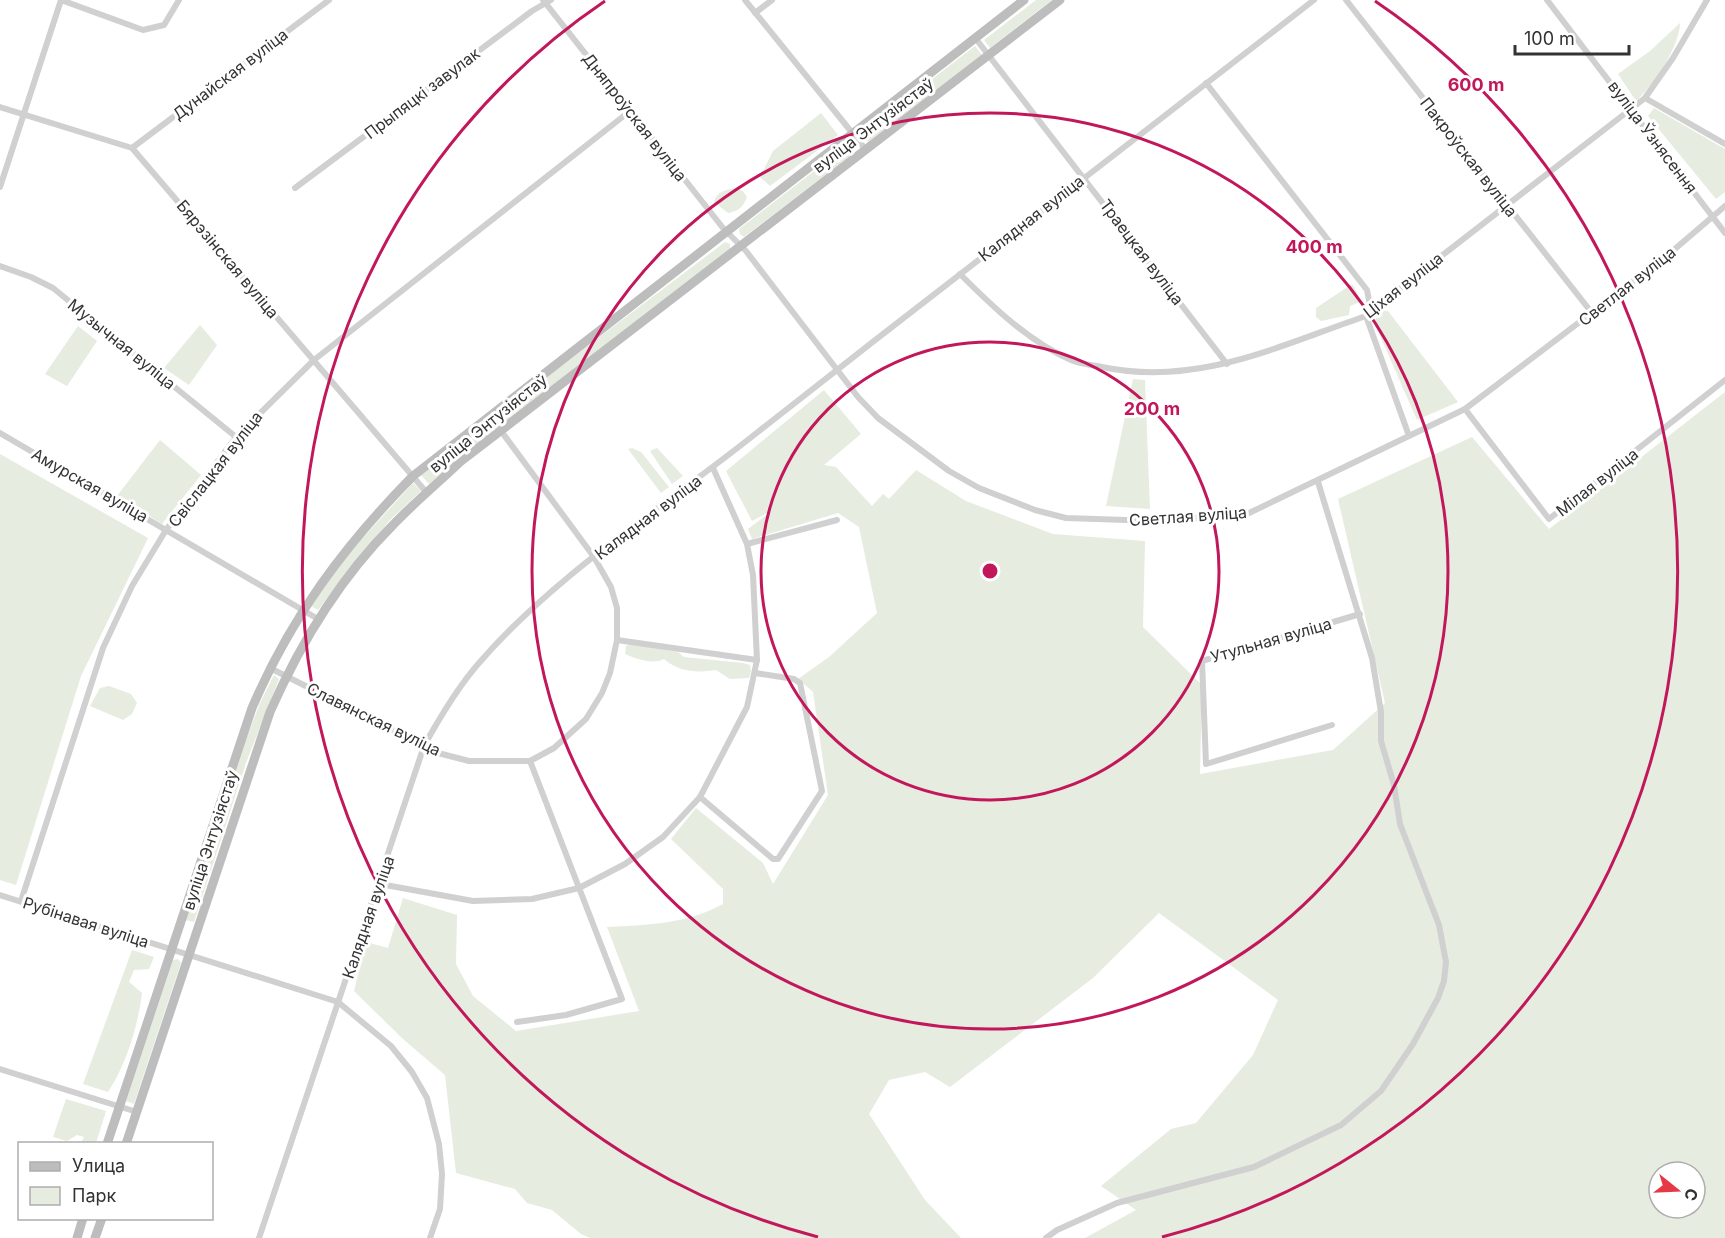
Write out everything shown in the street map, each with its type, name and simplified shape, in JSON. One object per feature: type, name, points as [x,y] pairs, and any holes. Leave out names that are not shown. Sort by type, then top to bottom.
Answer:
[{"type":"street","points":[[0,187],[61,0],[143,30],[164,25],[179,0]]},
{"type":"street","name":"Дунайская вуліца","points":[[132,148],[328,0]]},
{"type":"street","points":[[745,0],[866,150]]},
{"type":"street","points":[[755,13],[772,0]]},
{"type":"street","name":"вуліца Энтузіястаў","points":[[107,1142],[235,756],[270,668],[303,610],[342,554],[413,476],[1024,0]]},
{"type":"street","name":"вуліца Энтузіястаў","points":[[126,1142],[254,755],[286,676],[318,619],[371,549],[460,462],[1060,0]]},
{"type":"street","name":"Калядная вуліца","points":[[259,1238],[380,884],[424,746],[444,710],[477,665],[522,617],[594,556],[713,468],[1084,176],[1314,0]]},
{"type":"street","name":"Пакроўская вуліца","points":[[1346,0],[1592,313]]},
{"type":"street","name":"вуліца Ўзнясення","points":[[1547,0],[1714,217]]},
{"type":"street","name":"Ціхая вуліца","points":[[960,274],[1010,322],[1071,360],[1130,373],[1176,374],[1227,364],[1366,316],[1370,306],[1386,298],[1645,98],[1673,58],[1707,0]]},
{"type":"street","name":"Дняпроўская вуліца","points":[[547,1],[630,111],[727,233],[741,246]]},
{"type":"street","name":"Прыпяцкі завулак","points":[[296,188],[547,1]]},
{"type":"street","name":"Траецкая вуліца","points":[[975,39],[1084,176],[1227,364]]},
{"type":"street","points":[[1206,83],[1367,290],[1370,306]]},
{"type":"street","name":"вуліца Ўзнясення","points":[[1645,98],[1725,144]]},
{"type":"street","points":[[0,107],[132,148]]},
{"type":"street","name":"Свіслацкая вуліца","points":[[21,901],[103,648],[132,586],[166,530],[236,437],[314,360],[630,111]]},
{"type":"street","name":"Бярэзінская вуліца","points":[[132,148],[428,493]]},
{"type":"street","name":"Светлая вуліца","points":[[741,246],[837,370],[878,418],[950,471],[979,488],[1035,510],[1066,518],[1155,521],[1247,514],[1318,482],[1465,409],[1592,313],[1725,206]]},
{"type":"street","points":[[1714,217],[1725,233]]},
{"type":"street","name":"Музычная вуліца","points":[[0,266],[31,276],[53,288],[236,437]]},
{"type":"street","points":[[1366,316],[1409,436]]},
{"type":"street","name":"Мілая вуліца","points":[[1465,409],[1549,519],[1725,380]]},
{"type":"street","name":"Славянская вуліца","points":[[270,668],[438,753],[469,761],[530,761],[554,748],[586,719],[602,693],[610,673],[617,640],[617,608],[611,587],[594,556],[490,416]]},
{"type":"street","name":"Амурская вуліца","points":[[0,433],[318,619]]},
{"type":"street","points":[[380,884],[473,901],[532,899],[579,888],[617,868],[663,837],[700,797],[747,706],[757,660],[753,575],[747,544],[713,468]]},
{"type":"street","points":[[1046,1238],[1057,1230],[1117,1203],[1263,1163],[1341,1125],[1381,1091],[1413,1044],[1438,998],[1444,981],[1446,962],[1439,925],[1400,824],[1395,785],[1380,741],[1381,712],[1372,658],[1318,482]]},
{"type":"street","points":[[747,544],[837,520]]},
{"type":"street","name":"Утульная вуліца","points":[[1332,725],[1206,764],[1202,661],[1359,614]]},
{"type":"street","points":[[617,640],[757,660]]},
{"type":"street","points":[[700,797],[773,859],[782,856],[822,791],[801,683],[794,679],[755,673]]},
{"type":"street","points":[[517,1022],[566,1015],[622,999],[530,761]]},
{"type":"street","name":"Рубінавая вуліца","points":[[0,895],[338,1002]]},
{"type":"street","points":[[338,1002],[391,1046],[412,1072],[427,1098],[439,1144],[442,1174],[440,1209],[430,1238]]},
{"type":"street","points":[[0,1069],[137,1112]]},
{"type":"street","points":[[77,1238],[82,1220]]},
{"type":"street","points":[[95,1238],[101,1220]]},
{"type":"green space","points":[[1036,0],[1052,0],[990,48],[984,40]]},
{"type":"green space","points":[[1680,23],[1671,54],[1650,86],[1636,101],[1618,74],[1650,51]]},
{"type":"green space","points":[[975,46],[982,55],[868,142],[861,134]]},
{"type":"green space","points":[[1654,108],[1725,149],[1725,192],[1716,199],[1648,116]]},
{"type":"green space","points":[[821,113],[838,135],[770,186],[760,177],[773,151]]},
{"type":"green space","points":[[844,148],[850,156],[744,237],[740,234],[739,229]]},
{"type":"green space","points":[[736,188],[743,191],[747,197],[740,208],[728,213],[714,202],[715,198],[725,190]]},
{"type":"green space","points":[[725,242],[730,244],[730,250],[505,423],[500,420],[499,413]]},
{"type":"green space","points":[[1352,284],[1360,302],[1350,306],[1349,315],[1321,321],[1316,317],[1316,308]]},
{"type":"green space","points":[[1381,310],[1388,311],[1458,402],[1417,420],[1374,322]]},
{"type":"green space","points":[[200,325],[217,345],[189,385],[164,368]]},
{"type":"green space","points":[[78,326],[97,341],[67,386],[45,374]]},
{"type":"green space","points":[[1133,379],[1145,380],[1150,509],[1106,506]]},
{"type":"green space","points":[[824,390],[861,434],[824,465],[836,467],[872,506],[883,494],[889,499],[916,470],[966,501],[1053,534],[1145,541],[1143,627],[1202,685],[1200,774],[1333,750],[1385,703],[1338,499],[1472,437],[1549,529],[1725,392],[1725,1238],[1085,1238],[1136,1210],[1101,1186],[1171,1129],[1196,1123],[1253,1055],[1278,1000],[1159,913],[1093,978],[950,1087],[925,1072],[889,1080],[869,1114],[925,1200],[961,1238],[590,1238],[581,1234],[552,1210],[527,1203],[515,1189],[456,1173],[445,1075],[403,1039],[354,991],[366,942],[388,948],[403,898],[457,915],[456,964],[473,996],[516,1031],[639,1011],[607,927],[681,920],[723,904],[723,889],[671,839],[696,808],[763,863],[773,884],[828,795],[813,692],[798,679],[829,657],[877,613],[859,527],[838,513],[752,539],[748,529],[770,512],[764,505],[769,512],[752,521],[726,471]]},
{"type":"green space","points":[[487,424],[491,424],[493,431],[429,484],[421,475]]},
{"type":"green space","points":[[160,440],[201,475],[162,524],[117,496]]},
{"type":"green space","points":[[632,448],[641,452],[669,487],[661,493],[628,449]]},
{"type":"green space","points":[[657,448],[683,476],[672,484],[650,451]]},
{"type":"green space","points":[[0,454],[148,538],[81,676],[16,885],[0,880]]},
{"type":"green space","points":[[413,483],[421,491],[390,520],[318,610],[311,606],[340,563]]},
{"type":"green space","points":[[631,644],[678,652],[684,657],[743,663],[750,665],[751,671],[749,678],[730,679],[716,670],[689,671],[676,667],[664,659],[644,661],[625,654],[626,646]]},
{"type":"green space","points":[[274,675],[279,679],[246,763],[194,922],[185,920],[238,760],[260,703]]},
{"type":"green space","points":[[109,686],[131,694],[137,703],[132,714],[123,720],[90,706],[100,688]]},
{"type":"green space","points":[[132,950],[154,957],[149,969],[134,970],[129,982],[142,993],[140,1006],[126,1058],[108,1092],[83,1084]]},
{"type":"green space","points":[[178,959],[181,963],[134,1104],[126,1101],[173,960]]},
{"type":"green space","points":[[66,1099],[106,1111],[96,1142],[82,1142],[84,1137],[77,1135],[67,1141],[53,1137]]}]
